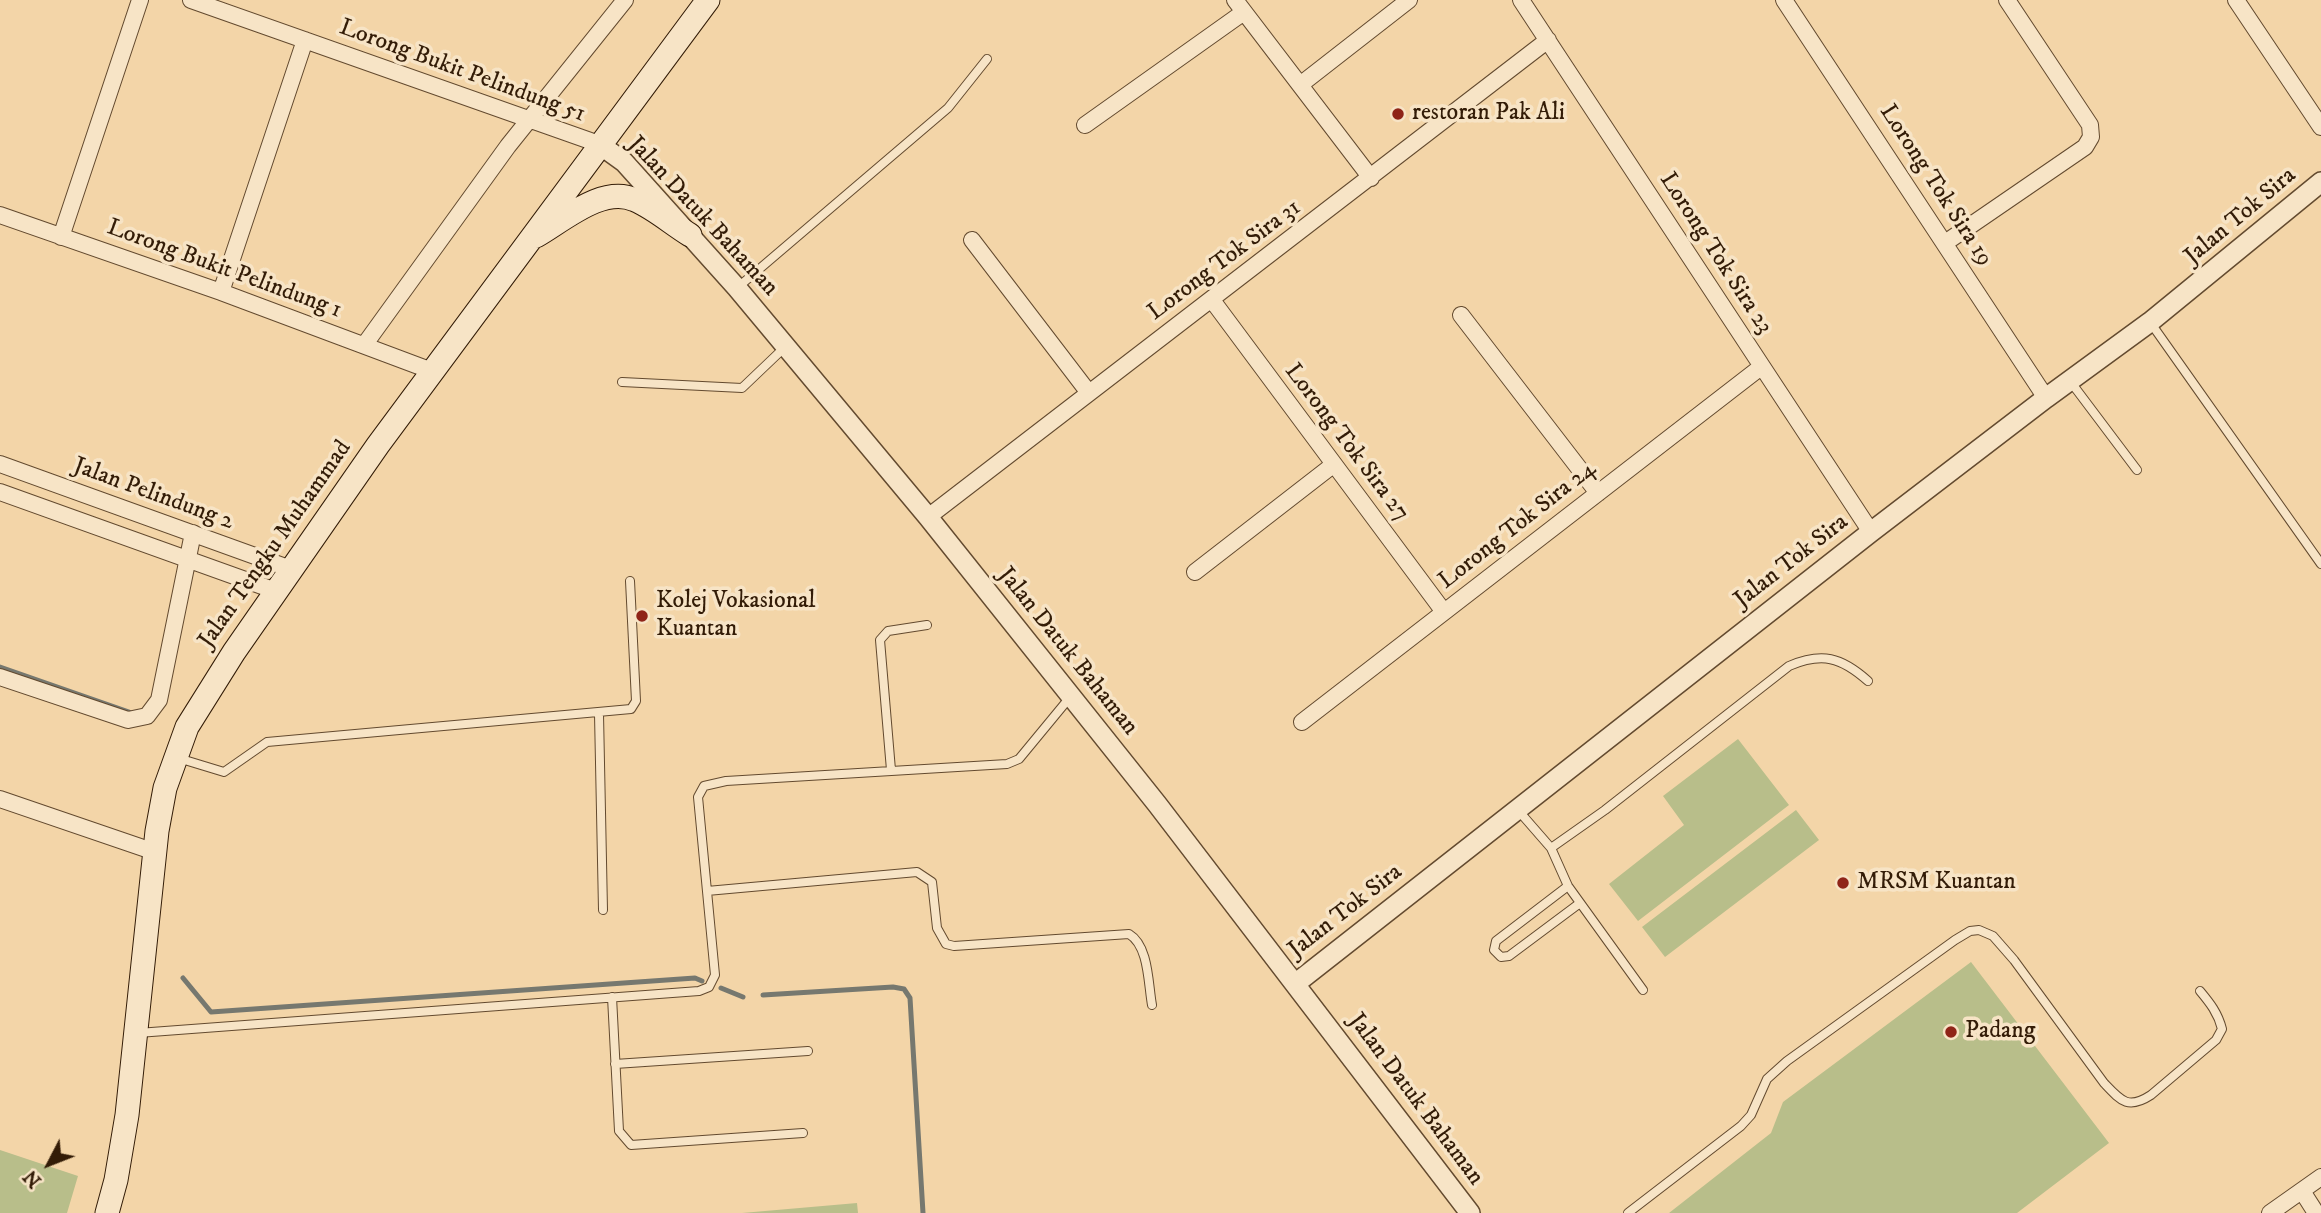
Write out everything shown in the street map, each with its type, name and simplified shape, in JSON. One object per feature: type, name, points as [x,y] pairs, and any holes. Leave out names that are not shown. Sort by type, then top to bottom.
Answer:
[{"type":"main road","name":"Jalan Tengku Muhammad","points":[[107,1213],[125,1128],[155,852],[165,788],[187,727],[291,569],[432,371],[708,0]]},
{"type":"main road","points":[[528,240],[599,199],[620,195],[646,205],[690,235]]},
{"type":"street","points":[[61,237],[140,0]]},
{"type":"street","name":"Lorong Bukit Pelindung 51","points":[[191,0],[531,118],[599,145]]},
{"type":"street","points":[[365,344],[531,118],[625,0]]},
{"type":"street","points":[[1300,85],[1409,0]]},
{"type":"street","name":"Lorong Tok Sira 23","points":[[1521,0],[1871,532]]},
{"type":"street","name":"Lorong Tok Sira 19","points":[[1784,0],[2046,398]]},
{"type":"street","points":[[1945,243],[2085,147],[2091,137],[2090,125],[2007,0]]},
{"type":"street","points":[[2236,0],[2321,127]]},
{"type":"street","points":[[1085,125],[1240,6],[1371,178]]},
{"type":"street","points":[[221,292],[305,40]]},
{"type":"street","name":"Lorong Tok Sira 31","points":[[928,517],[1549,40]]},
{"type":"street","name":"Jalan Datuk Bahaman","points":[[599,145],[624,162],[737,288],[928,517],[1071,696],[1471,1213]]},
{"type":"street","name":"Jalan Tok Sira","points":[[1295,984],[1871,532],[2150,322],[2321,182]]},
{"type":"street","name":"Lorong Bukit Pelindung 1","points":[[0,215],[221,292],[432,371]]},
{"type":"street","points":[[972,240],[1090,393]]},
{"type":"street","name":"Lorong Tok Sira 27","points":[[1212,300],[1444,612]]},
{"type":"street","points":[[1461,315],[1598,493]]},
{"type":"street","name":"Lorong Tok Sira 24","points":[[1302,722],[1761,367]]},
{"type":"street","name":"Jalan Pelindung 2","points":[[0,464],[291,569]]},
{"type":"street","points":[[1195,572],[1333,465]]},
{"type":"street","points":[[0,492],[276,591]]},
{"type":"street","points":[[0,677],[128,720],[147,716],[159,700],[193,533]]},
{"type":"street","points":[[0,799],[155,852]]},
{"type":"street","points":[[2270,1213],[2321,1177]]},
{"type":"street","points":[[2302,1191],[2316,1213]]},
{"type":"lane","points":[[737,288],[948,108],[987,58]]},
{"type":"lane","points":[[2150,322],[2321,564]]},
{"type":"lane","points":[[622,382],[742,388],[786,346]]},
{"type":"lane","points":[[2070,381],[2137,470]]},
{"type":"lane","points":[[175,757],[224,772],[267,742],[631,709],[636,701],[630,581]]},
{"type":"lane","points":[[891,770],[880,640],[888,631],[927,625]]},
{"type":"lane","points":[[1551,848],[1605,810],[1789,666],[1817,657],[1836,660],[1868,681]]},
{"type":"lane","points":[[135,1034],[699,991],[709,987],[715,975],[698,797],[704,786],[726,781],[1007,764],[1019,759],[1071,696]]},
{"type":"lane","points":[[599,714],[603,910]]},
{"type":"lane","points":[[1517,809],[1551,848],[1568,886],[1643,990]]},
{"type":"lane","points":[[707,891],[917,872],[932,881],[937,928],[946,944],[954,946],[1129,934],[1137,938],[1142,950],[1152,1004]]},
{"type":"lane","points":[[1568,886],[1496,941],[1494,950],[1501,957],[1509,956],[1580,903]]},
{"type":"lane","points":[[1628,1213],[1741,1126],[1751,1115],[1767,1079],[1781,1065],[1970,931],[1979,930],[1993,936],[2104,1083],[2127,1103],[2140,1102],[2151,1095],[2216,1040],[2222,1029],[2219,1019],[2215,1009],[2200,991]]},
{"type":"lane","points":[[612,997],[619,1131],[631,1145],[803,1133]]},
{"type":"lane","points":[[615,1064],[808,1051]]},
{"type":"green space","points":[[1738,739],[1789,805],[1638,921],[1609,884],[1684,825],[1663,796]]},
{"type":"green space","points":[[1796,810],[1819,840],[1665,957],[1642,927]]},
{"type":"green space","name":"Padang","points":[[1971,962],[2109,1143],[2017,1213],[1669,1213],[1771,1133],[1783,1102]]},
{"type":"green space","points":[[0,1150],[78,1176],[67,1213],[0,1213]]},
{"type":"green space","points":[[857,1203],[858,1213],[742,1213]]},
{"type":"waterway","points":[[0,667],[129,712]]},
{"type":"waterway","points":[[183,978],[211,1012],[695,978],[702,981]]},
{"type":"waterway","points":[[763,995],[893,987],[904,989],[910,998],[923,1213]]},
{"type":"waterway","points":[[721,988],[743,997]]},
{"type":"place","name":"restoran Pak Ali","points":[[1398,114]]},
{"type":"place","name":"Kolej Vokasional Kuantan","points":[[642,616]]},
{"type":"place","name":"MRSM Kuantan","points":[[1843,883]]},
{"type":"place","name":"Padang","points":[[1951,1032]]}]
